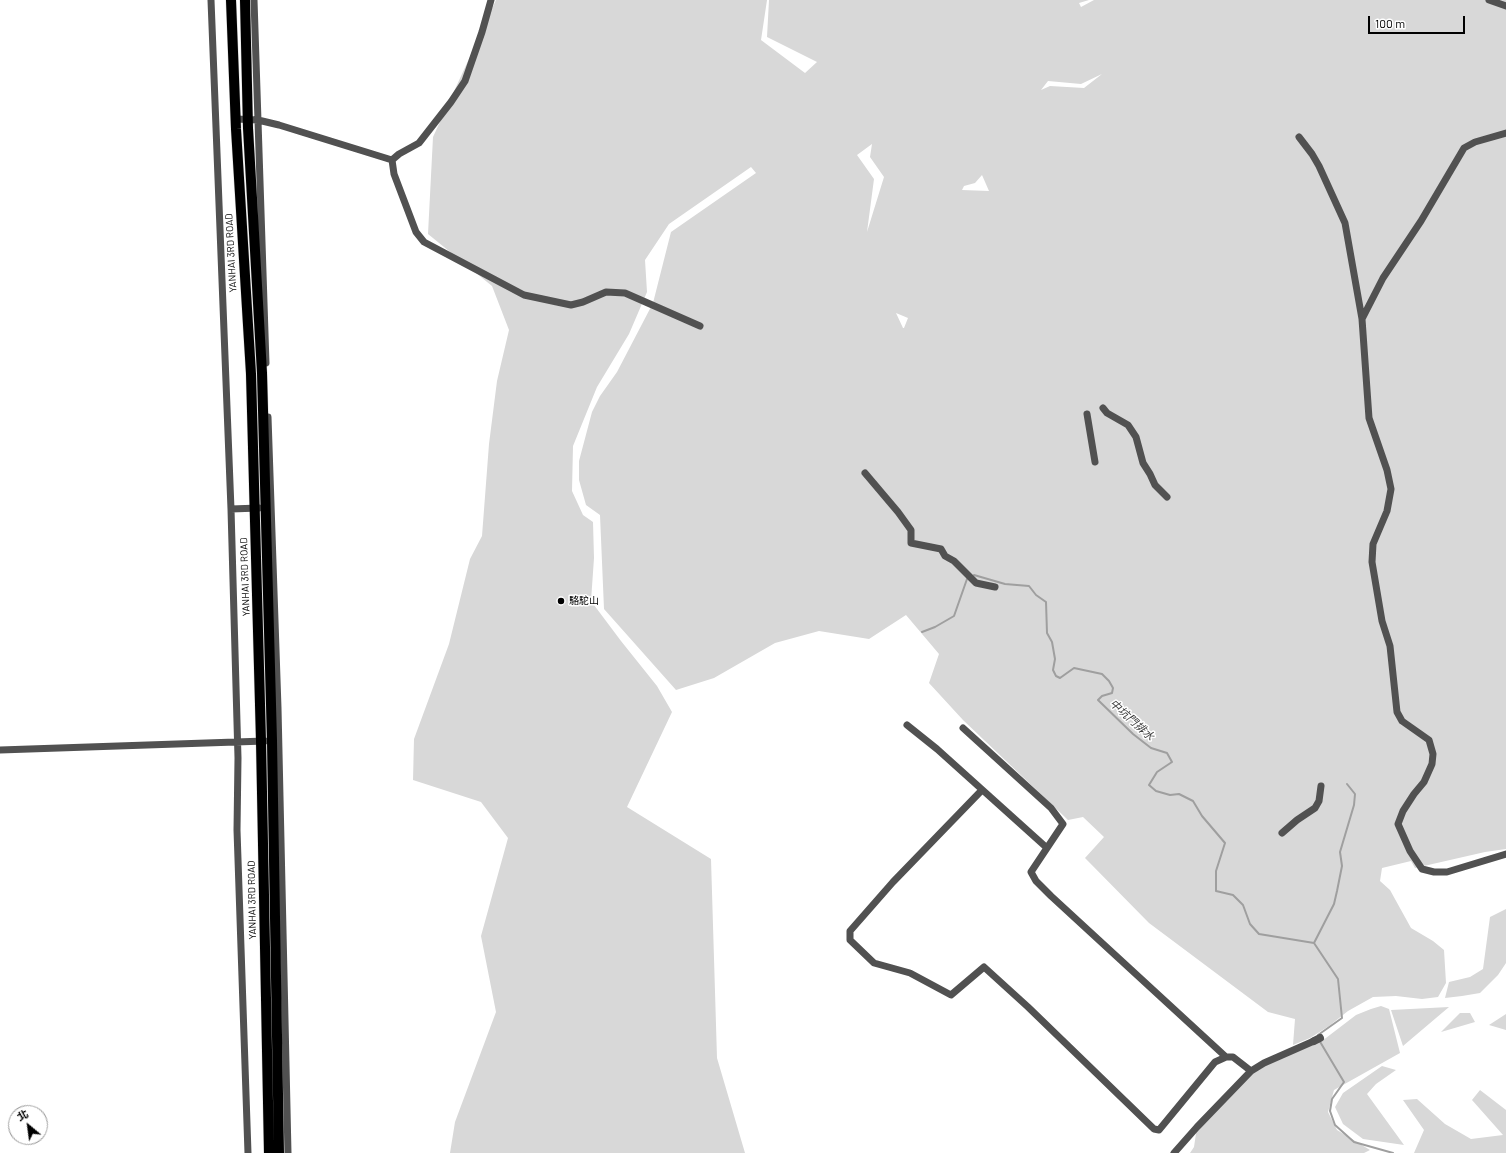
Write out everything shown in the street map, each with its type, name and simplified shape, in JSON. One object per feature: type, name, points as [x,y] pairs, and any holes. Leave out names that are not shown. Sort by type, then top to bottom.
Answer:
[{"type":"main road","name":"YANHAI 3RD ROAD","points":[[231,0],[236,119],[251,374],[265,950],[276,1008]]},
{"type":"main road","name":"YANHAI 3RD ROAD","points":[[245,0],[253,120],[272,603],[280,950],[276,1008],[279,1153]]},
{"type":"main road","name":"YANHAI 3RD ROAD","points":[[269,1153],[277,1071]]},
{"type":"street","name":"YANHAI 3RD ROAD","points":[[211,0],[231,509],[237,743],[237,830],[248,1153]]},
{"type":"street","name":"YANHAI 3RD ROAD","points":[[253,120],[254,0]]},
{"type":"street","points":[[392,160],[418,143],[451,102],[465,81],[482,32],[491,0]]},
{"type":"street","points":[[1489,0],[1506,6]]},
{"type":"street","points":[[236,119],[279,124],[392,160]]},
{"type":"street","points":[[1362,319],[1383,278],[1421,221],[1464,148],[1475,142],[1506,133]]},
{"type":"street","points":[[1299,137],[1319,166],[1345,223],[1362,319],[1369,418],[1387,470],[1391,489],[1387,511],[1373,544],[1372,562],[1382,621],[1390,646],[1397,712],[1402,721],[1429,740],[1433,754],[1432,764],[1424,782],[1403,811],[1398,824],[1410,851],[1422,869],[1434,872],[1447,872],[1506,854]]},
{"type":"street","points":[[392,160],[394,174],[416,232],[424,242],[524,295],[571,305],[583,302],[606,292],[625,293],[700,326]]},
{"type":"street","points":[[1102,408],[1106,413],[1128,425],[1136,437],[1143,463],[1155,485],[1167,497]]},
{"type":"street","points":[[1088,414],[1095,462]]},
{"type":"street","points":[[865,473],[911,530],[911,544],[940,549],[944,556],[954,561],[976,583],[995,587]]},
{"type":"street","points":[[231,509],[268,508]]},
{"type":"street","points":[[257,603],[272,603]]},
{"type":"street","points":[[907,724],[1047,848]]},
{"type":"street","points":[[963,728],[1050,808],[1063,824],[1031,872],[1036,881],[1050,896],[1226,1057]]},
{"type":"street","points":[[0,750],[237,743],[276,740]]},
{"type":"street","points":[[1282,832],[1315,808],[1319,801],[1321,786]]},
{"type":"street","points":[[262,791],[277,789]]},
{"type":"street","points":[[982,790],[884,893],[850,932],[850,940],[874,963],[910,973],[950,996],[984,967],[1028,1007],[1154,1129],[1159,1130],[1215,1062],[1226,1057],[1233,1057],[1251,1071]]},
{"type":"street","points":[[264,877],[278,876]]},
{"type":"street","points":[[265,950],[280,950]]},
{"type":"street","name":"YANHAI 3RD ROAD","points":[[276,1008],[277,1071],[288,1153]]},
{"type":"street","points":[[1174,1153],[1251,1071],[1264,1063],[1317,1039]]},
{"type":"street","name":"YANHAI 3RD ROAD","points":[[247,1118],[251,1126],[252,1153]]},
{"type":"shaded area","points":[[496,0],[767,0],[761,40],[805,73],[817,62],[767,37],[769,0],[1089,0],[1079,3],[1081,7],[1094,0],[1506,0],[1506,849],[1485,852],[1415,868],[1411,861],[1382,868],[1380,881],[1390,890],[1411,928],[1433,941],[1444,950],[1446,983],[1438,997],[1422,999],[1396,996],[1373,997],[1348,1011],[1329,1026],[1310,1038],[1293,1045],[1295,1019],[1268,1012],[1149,923],[1085,858],[1104,837],[1083,817],[1068,820],[963,720],[929,683],[939,654],[906,615],[869,639],[819,631],[775,643],[714,678],[676,690],[604,609],[600,515],[586,505],[579,480],[579,461],[592,412],[600,396],[617,372],[653,303],[671,232],[756,173],[751,167],[669,224],[645,260],[647,292],[629,334],[597,387],[573,446],[572,491],[583,515],[593,522],[594,558],[591,601],[657,686],[672,712],[627,807],[711,859],[717,1058],[745,1153],[450,1153],[455,1122],[496,1012],[481,936],[508,838],[481,802],[413,780],[414,739],[449,644],[470,559],[482,536],[489,444],[497,381],[509,330],[492,286],[428,234],[433,137]],"holes":[[[1102,74],[1084,88],[1050,86],[1041,90],[1048,81],[1081,84]],[[872,144],[870,157],[884,177],[867,232],[874,179],[857,155]],[[982,175],[989,191],[962,190],[964,186],[975,183]],[[896,313],[908,318],[903,328]]]},
{"type":"shaded area","points":[[1506,909],[1506,963],[1498,975],[1480,993],[1445,998],[1449,982],[1470,977],[1483,969],[1490,917]]},
{"type":"shaded area","points":[[1381,1006],[1389,1009],[1400,1053],[1334,1090],[1328,1112],[1337,1130],[1370,1150],[1364,1153],[1190,1153],[1194,1147],[1197,1127],[1259,1065],[1322,1041],[1356,1015]]},
{"type":"shaded area","points":[[1449,1007],[1403,1046],[1391,1010]]},
{"type":"shaded area","points":[[1460,1013],[1470,1013],[1475,1022],[1441,1032]]},
{"type":"shaded area","points":[[1506,1014],[1506,1030],[1489,1025]]},
{"type":"shaded area","points":[[1382,1066],[1396,1070],[1376,1084],[1367,1094],[1404,1145],[1363,1139],[1343,1124],[1335,1107],[1343,1093]]},
{"type":"shaded area","points":[[1480,1090],[1506,1110],[1506,1153],[1414,1153],[1424,1130],[1403,1100],[1417,1099],[1445,1124],[1471,1139],[1503,1135],[1472,1100]]},
{"type":"waterway","name":"中坑門排水","points":[[974,575],[1005,584],[1029,586],[1036,595],[1046,602],[1047,633],[1052,642],[1055,659],[1053,670],[1056,676],[1060,678],[1074,668],[1102,674],[1113,688],[1112,693],[1102,696],[1098,700],[1133,734],[1151,748],[1167,753],[1172,762],[1157,772],[1149,785],[1156,791],[1170,795],[1179,794],[1193,801],[1202,816],[1225,843],[1216,871],[1216,891],[1233,895],[1243,905],[1250,924],[1259,934],[1314,943],[1338,979],[1342,1018],[1318,1035]]},
{"type":"waterway","name":"中坑門排水","points":[[922,632],[935,627],[954,616],[967,579]]},
{"type":"waterway","points":[[1314,943],[1334,904],[1337,891],[1342,866],[1340,852],[1354,805],[1355,794],[1347,784]]},
{"type":"waterway","name":"中坑門排水","points":[[1319,1040],[1344,1082],[1332,1099],[1330,1111],[1335,1125],[1354,1142],[1393,1153]]},
{"type":"place","name":"駱駝山","points":[[561,601]]}]
